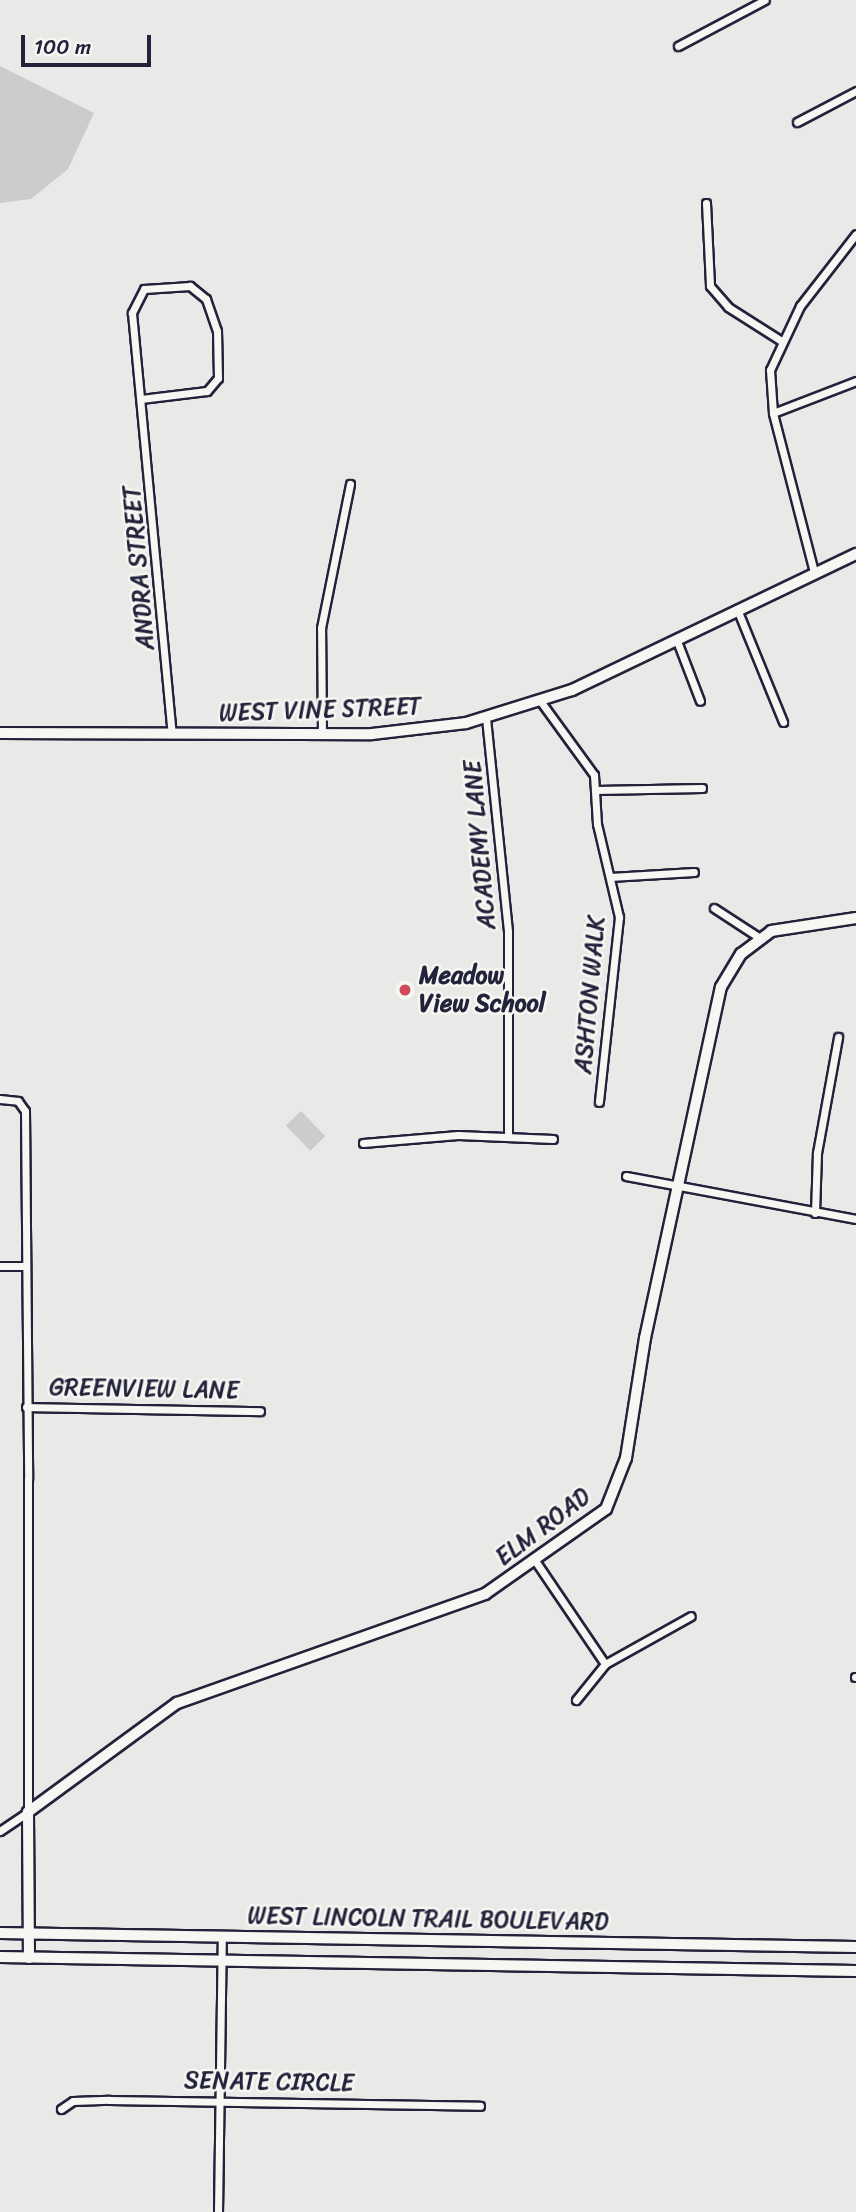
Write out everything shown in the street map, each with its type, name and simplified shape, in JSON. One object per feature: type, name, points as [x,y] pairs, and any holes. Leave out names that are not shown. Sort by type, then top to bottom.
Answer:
[{"type":"main road","name":"WEST VINE STREET","points":[[0,733],[321,734],[415,730],[486,718],[541,702],[677,641],[737,609],[856,554]]},
{"type":"main road","name":"ELM ROAD","points":[[28,1812],[177,1703],[457,1606],[536,1562],[596,1519],[619,1485],[717,1000],[733,965],[760,938],[795,923],[856,918]]},
{"type":"main road","points":[[28,1812],[29,1958]]},
{"type":"main road","name":"WEST LINCOLN TRAIL BOULEVARD","points":[[0,1933],[856,1947]]},
{"type":"main road","name":"WEST LINCOLN TRAIL BOULEVARD","points":[[0,1957],[856,1971]]},
{"type":"street","points":[[678,46],[765,0]]},
{"type":"street","points":[[797,122],[856,91]]},
{"type":"street","points":[[706,203],[710,286],[729,307],[780,340]]},
{"type":"street","points":[[814,572],[773,413],[770,370],[780,340],[835,253],[856,234]]},
{"type":"street","name":"ANDRA STREET","points":[[141,399],[207,391],[218,378],[217,331],[206,299],[190,286],[155,286],[133,303],[141,399],[172,734]]},
{"type":"street","points":[[773,413],[856,382]]},
{"type":"street","points":[[321,734],[321,628],[349,484]]},
{"type":"street","points":[[737,609],[783,722]]},
{"type":"street","points":[[677,641],[700,701]]},
{"type":"street","name":"ASHTON WALK","points":[[541,702],[584,754],[596,790],[619,917],[599,1102]]},
{"type":"street","name":"ACADEMY LANE","points":[[486,718],[508,932],[508,1136]]},
{"type":"street","points":[[596,790],[702,788]]},
{"type":"street","points":[[610,877],[694,872]]},
{"type":"street","points":[[714,908],[760,938]]},
{"type":"street","points":[[815,1213],[817,1153],[838,1037]]},
{"type":"street","points":[[0,1098],[18,1101],[25,1111],[28,1812]]},
{"type":"street","points":[[363,1143],[508,1136],[553,1139]]},
{"type":"street","points":[[626,1176],[856,1219]]},
{"type":"street","points":[[0,1266],[26,1266]]},
{"type":"street","name":"GREENVIEW LANE","points":[[26,1407],[260,1411]]},
{"type":"street","points":[[536,1562],[605,1664]]},
{"type":"street","points":[[576,1700],[605,1664],[691,1616]]},
{"type":"street","name":"ELM ROAD","points":[[0,1831],[28,1812]]},
{"type":"street","points":[[218,2212],[222,1937]]},
{"type":"street","name":"SENATE CIRCLE","points":[[61,2109],[80,2101],[219,2100],[480,2106]]},
{"type":"shaded area","points":[[0,66],[94,113],[68,169],[31,199],[0,203]]},
{"type":"shaded area","points":[[301,1111],[325,1136],[310,1151],[286,1126]]},
{"type":"place","name":"Meadow View School","points":[[405,990]]}]
